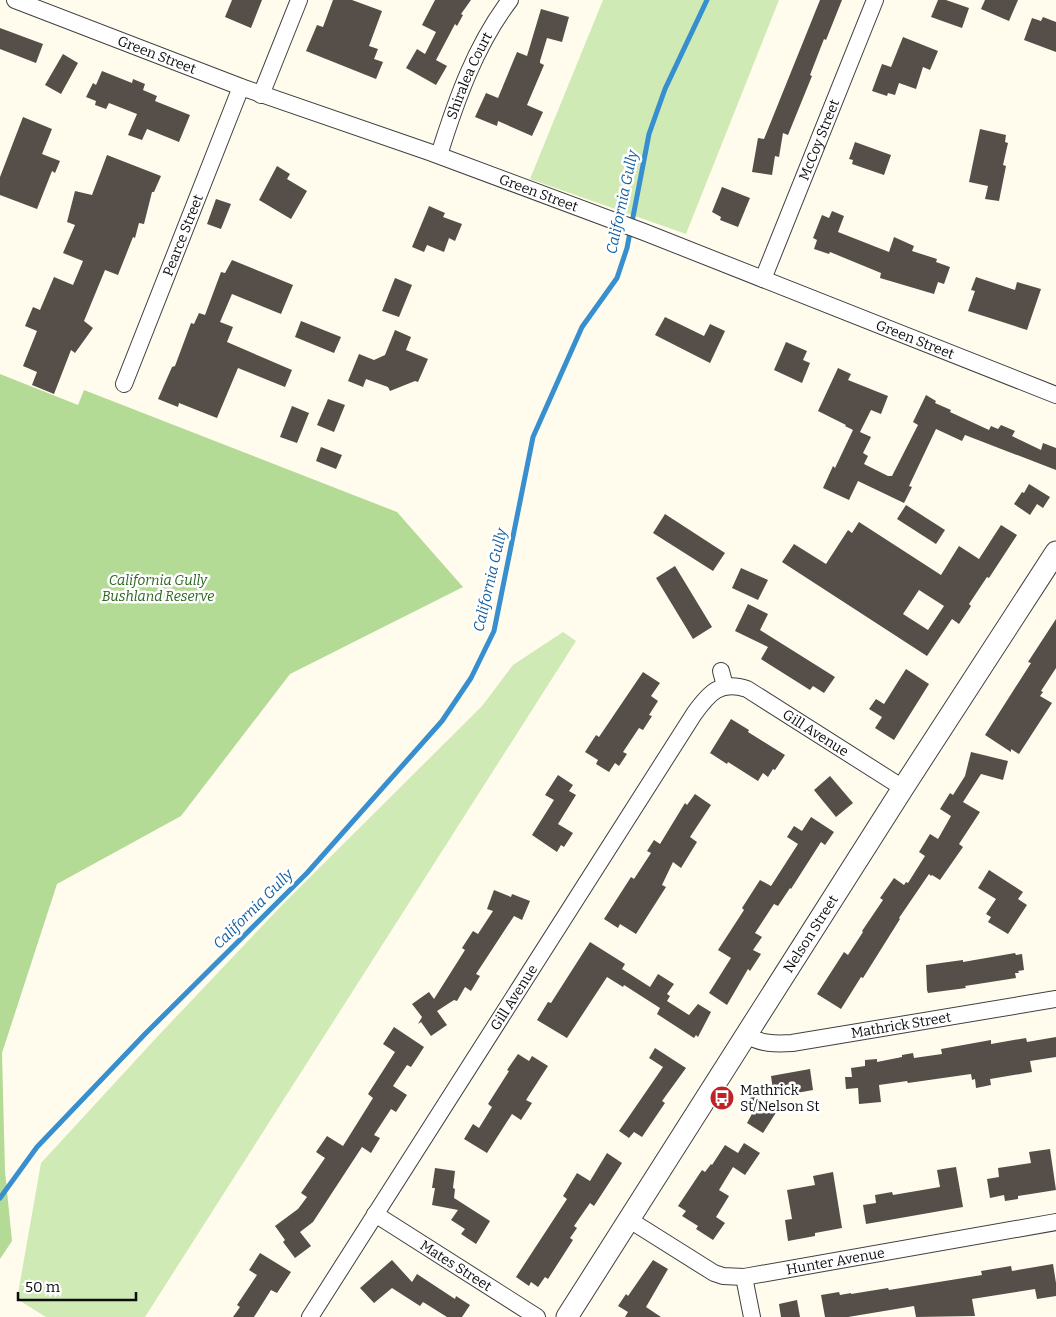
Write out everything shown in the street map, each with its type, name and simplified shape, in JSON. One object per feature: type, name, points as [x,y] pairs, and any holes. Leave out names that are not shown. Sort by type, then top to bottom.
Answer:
[{"type":"street","name":"Green Street","points":[[15,0],[261,95],[438,155],[644,232],[1056,395]]},
{"type":"street","points":[[261,95],[298,0]]},
{"type":"street","name":"Shiralea Court","points":[[438,155],[462,86],[491,26],[518,0]]},
{"type":"street","name":"McCoy Street","points":[[763,279],[875,0]]},
{"type":"street","name":"Pearce Street","points":[[124,384],[240,87]]},
{"type":"street","name":"Nelson Street","points":[[567,1317],[903,788],[1056,552]]},
{"type":"street","name":"Gill Avenue","points":[[310,1317],[694,714],[723,678],[747,689],[903,788]]},
{"type":"street","name":"Mathrick Street","points":[[746,1035],[768,1043],[792,1043],[1056,999]]},
{"type":"street","name":"Mates Street","points":[[375,1214],[538,1317]]},
{"type":"street","name":"Hunter Avenue","points":[[628,1219],[714,1273],[723,1276],[744,1277],[1056,1222]]},
{"type":"street","points":[[744,1277],[752,1317]]},
{"type":"green space","points":[[603,0],[779,0],[686,234],[530,179]]},
{"type":"green space","name":"California Gully Bushland Reserve","points":[[0,374],[78,405],[84,390],[397,512],[463,587],[290,674],[181,816],[57,884],[2,1053],[5,1171],[12,1241],[0,1259]]},
{"type":"green space","points":[[563,632],[576,641],[145,1317],[46,1317],[17,1299],[41,1163],[283,904],[482,706],[513,665]]},
{"type":"building","points":[[232,0],[262,0],[251,28],[225,17]]},
{"type":"building","points":[[333,0],[352,0],[382,11],[369,46],[378,49],[374,59],[383,62],[376,79],[306,51],[317,25],[323,27]]},
{"type":"building","points":[[435,0],[471,0],[461,14],[463,15],[457,26],[455,24],[436,60],[447,66],[436,85],[406,68],[417,49],[425,54],[436,32],[422,25]]},
{"type":"building","points":[[820,0],[842,0],[826,40],[824,39],[810,75],[812,76],[788,135],[783,133],[779,157],[775,156],[772,175],[752,172],[758,138],[764,139]]},
{"type":"building","points":[[938,0],[946,0],[969,8],[962,28],[931,17]]},
{"type":"building","points":[[985,0],[1018,0],[1009,21],[981,9]]},
{"type":"building","points":[[541,9],[569,17],[562,42],[547,38],[540,61],[544,65],[527,105],[543,112],[532,136],[498,121],[497,126],[475,117],[486,93],[498,98],[517,52],[527,56]]},
{"type":"building","points":[[1043,17],[1056,22],[1056,52],[1024,40],[1032,18],[1041,21]]},
{"type":"building","points":[[0,28],[43,44],[36,63],[0,49]]},
{"type":"building","points":[[903,37],[938,51],[930,70],[923,67],[916,89],[899,83],[895,95],[888,93],[887,96],[872,91],[882,64],[891,67]]},
{"type":"building","points":[[63,54],[78,63],[61,94],[45,85]]},
{"type":"building","points":[[102,71],[132,83],[133,79],[145,84],[143,90],[157,96],[155,101],[190,115],[179,142],[147,129],[142,140],[128,135],[137,114],[109,103],[106,109],[95,105],[96,101],[86,97],[93,83],[96,85]]},
{"type":"building","points":[[23,117],[52,129],[42,154],[60,161],[55,173],[52,171],[37,209],[0,195],[0,177]]},
{"type":"building","points":[[980,129],[1006,135],[1005,142],[1008,143],[1003,165],[1006,166],[999,201],[985,199],[988,186],[969,182]]},
{"type":"building","points":[[855,142],[891,155],[884,175],[852,164],[853,160],[849,159]]},
{"type":"building","points":[[107,155],[161,176],[154,192],[152,192],[144,224],[139,223],[135,238],[133,237],[118,275],[105,270],[84,321],[93,328],[75,353],[71,350],[54,394],[32,385],[37,372],[23,366],[37,331],[25,326],[33,307],[40,310],[54,277],[73,285],[83,261],[63,253],[75,225],[67,222],[75,191],[92,195]]},
{"type":"building","points":[[277,166],[290,174],[287,179],[307,191],[291,219],[259,200]]},
{"type":"building","points":[[722,187],[750,198],[738,227],[720,220],[721,217],[712,212]]},
{"type":"building","points":[[216,199],[231,204],[221,229],[207,224]]},
{"type":"building","points":[[429,206],[445,213],[443,217],[462,224],[455,241],[449,238],[444,252],[427,245],[424,252],[412,247]]},
{"type":"building","points":[[832,211],[844,216],[838,232],[889,252],[894,237],[914,246],[912,251],[937,259],[936,262],[950,267],[944,284],[938,282],[934,294],[880,278],[881,273],[830,252],[829,254],[814,249],[817,240],[813,238],[822,215],[829,218]]},
{"type":"building","points":[[232,260],[293,285],[281,314],[232,294],[220,322],[233,327],[227,342],[292,370],[285,387],[238,368],[217,418],[179,403],[178,407],[158,399],[172,367],[175,366],[191,323],[194,324],[199,313],[205,315],[221,272],[225,273]]},
{"type":"building","points":[[976,277],[1015,290],[1017,282],[1041,289],[1027,330],[968,311],[975,291],[971,290]]},
{"type":"building","points":[[395,278],[412,285],[399,317],[382,311]]},
{"type":"building","points":[[665,317],[704,336],[710,324],[725,331],[710,363],[655,335]]},
{"type":"building","points":[[301,321],[341,337],[334,353],[295,337]]},
{"type":"building","points":[[395,330],[411,337],[406,350],[428,359],[418,382],[415,381],[390,391],[388,387],[366,379],[363,387],[348,381],[359,354],[374,360],[385,355]]},
{"type":"building","points":[[786,342],[807,351],[803,360],[810,363],[802,383],[774,370]]},
{"type":"building","points":[[838,368],[851,374],[848,380],[888,396],[881,414],[871,410],[860,432],[871,437],[863,453],[868,456],[864,464],[888,476],[892,476],[918,425],[913,422],[926,395],[936,401],[935,403],[951,410],[950,412],[989,430],[991,426],[998,429],[1001,425],[1015,431],[1012,436],[1041,450],[1043,443],[1056,448],[1056,470],[965,435],[962,441],[936,429],[909,486],[912,487],[904,503],[858,481],[849,500],[823,488],[853,430],[818,411]]},
{"type":"building","points":[[328,399],[345,405],[334,432],[317,425]]},
{"type":"building","points":[[292,406],[309,413],[297,443],[280,437]]},
{"type":"building","points":[[321,447],[342,455],[336,469],[316,461]]},
{"type":"building","points":[[1029,484],[1050,497],[1043,508],[1037,504],[1030,515],[1014,504]]},
{"type":"building","points":[[906,505],[945,530],[936,544],[897,519]]},
{"type":"building","points":[[665,514],[725,553],[713,571],[653,533]]},
{"type":"building","points":[[859,522],[941,575],[959,546],[979,559],[1001,525],[1017,535],[989,578],[987,577],[969,604],[971,606],[959,624],[952,619],[927,656],[782,562],[794,544],[826,564],[848,530],[852,533]],"holes":[[[919,590],[944,606],[928,630],[903,614]]]},
{"type":"building","points":[[675,566],[712,627],[693,639],[656,578]]},
{"type":"building","points":[[741,568],[768,580],[758,600],[732,588]]},
{"type":"building","points":[[748,604],[768,614],[760,630],[835,677],[824,693],[813,686],[810,690],[761,659],[768,647],[735,631]]},
{"type":"building","points":[[1056,619],[1056,668],[1041,691],[1043,692],[1040,696],[1052,703],[1019,754],[1011,749],[1011,752],[985,735],[1031,663],[1028,662]]},
{"type":"building","points":[[906,669],[929,684],[894,740],[875,728],[882,717],[869,709],[876,699],[884,704]]},
{"type":"building","points":[[643,672],[660,683],[651,696],[658,701],[649,715],[652,716],[643,730],[639,728],[623,752],[627,754],[619,766],[615,763],[609,772],[596,764],[598,760],[585,752],[596,735],[599,737]]},
{"type":"building","points":[[731,719],[785,755],[768,777],[763,773],[758,781],[710,753]]},
{"type":"building","points":[[971,752],[1008,761],[1003,780],[981,774],[963,802],[980,812],[959,844],[963,847],[940,880],[929,874],[899,918],[863,978],[861,977],[841,1009],[817,994],[844,952],[848,955],[883,900],[880,898],[894,878],[904,885],[906,882],[908,883],[925,856],[919,852],[930,834],[938,839],[951,816],[940,809],[950,793],[953,795],[965,776]]},
{"type":"building","points":[[558,775],[573,785],[569,791],[576,795],[558,824],[573,833],[564,847],[561,845],[557,852],[532,835],[554,800],[545,795]]},
{"type":"building","points":[[830,776],[853,803],[836,817],[814,790]]},
{"type":"building","points":[[695,794],[711,805],[690,837],[697,842],[681,868],[673,862],[662,885],[666,887],[636,934],[620,924],[618,928],[604,919],[631,877],[634,879],[651,853],[647,851],[654,840],[660,844],[685,803],[687,805]]},
{"type":"building","points":[[811,817],[834,832],[825,845],[821,842],[791,889],[778,906],[774,904],[755,933],[762,937],[753,950],[761,954],[750,971],[748,969],[727,1005],[709,993],[731,958],[718,950],[744,910],[742,908],[760,880],[771,886],[798,844],[787,837],[794,826],[802,831]]},
{"type":"building","points":[[989,870],[1023,892],[1018,899],[1027,905],[1008,934],[988,922],[991,917],[986,914],[996,899],[978,888]]},
{"type":"building","points":[[494,890],[511,897],[512,894],[530,901],[522,920],[514,916],[476,974],[480,976],[471,991],[465,987],[457,1001],[454,1000],[437,1011],[447,1025],[431,1036],[421,1022],[418,1024],[422,1017],[412,1004],[429,992],[434,999],[465,950],[462,948],[473,931],[478,934],[493,911],[487,909]]},
{"type":"building","points":[[590,942],[625,964],[622,969],[650,987],[658,974],[674,984],[667,994],[670,996],[667,1001],[689,1015],[698,1004],[711,1012],[698,1037],[696,1035],[694,1038],[657,1014],[660,1008],[624,985],[623,987],[607,977],[567,1038],[537,1020],[548,1002],[551,1003]]},
{"type":"building","points":[[1015,953],[1016,955],[1022,954],[1024,970],[1015,973],[1016,978],[928,993],[926,965],[963,960],[963,962]]},
{"type":"building","points":[[394,1027],[424,1047],[411,1067],[407,1065],[393,1086],[407,1095],[396,1112],[391,1109],[374,1135],[380,1138],[371,1153],[362,1147],[313,1222],[300,1232],[311,1246],[295,1258],[283,1242],[285,1240],[275,1226],[298,1209],[307,1197],[301,1193],[325,1158],[316,1152],[327,1136],[343,1146],[373,1098],[368,1094],[395,1052],[383,1044]]},
{"type":"building","points":[[1056,1037],[1056,1057],[1030,1061],[1032,1072],[990,1079],[991,1085],[976,1088],[975,1079],[972,1080],[971,1074],[879,1085],[881,1102],[859,1104],[858,1088],[846,1089],[845,1077],[852,1077],[851,1068],[865,1066],[865,1060],[877,1059],[877,1062],[913,1053],[914,1058],[942,1054],[941,1049],[991,1040],[991,1044],[1026,1038],[1027,1042]]},
{"type":"building","points":[[655,1048],[686,1068],[662,1101],[665,1103],[642,1137],[634,1132],[629,1138],[619,1131],[663,1067],[649,1058]]},
{"type":"building","points":[[518,1054],[529,1061],[532,1056],[548,1066],[526,1100],[532,1103],[521,1120],[512,1114],[487,1153],[464,1139],[473,1124],[479,1128],[492,1107],[488,1104]]},
{"type":"building","points":[[810,1069],[813,1090],[774,1097],[771,1076]]},
{"type":"building","points":[[752,1095],[777,1111],[763,1133],[747,1123],[753,1112],[745,1107]]},
{"type":"building","points":[[744,1143],[760,1153],[745,1175],[733,1167],[719,1190],[729,1196],[716,1217],[725,1223],[713,1240],[696,1229],[698,1226],[682,1216],[686,1211],[678,1206],[702,1170],[705,1172],[712,1165],[725,1145],[738,1153]]},
{"type":"building","points":[[1050,1149],[1056,1190],[1018,1196],[1018,1199],[1005,1201],[1004,1195],[990,1198],[987,1179],[999,1177],[998,1168],[1031,1163],[1029,1152]]},
{"type":"building","points":[[607,1153],[622,1163],[594,1206],[590,1203],[574,1226],[577,1228],[570,1238],[573,1240],[548,1279],[545,1277],[538,1287],[531,1282],[529,1286],[516,1277],[567,1199],[563,1196],[577,1173],[590,1181]]},
{"type":"building","points":[[956,1167],[963,1207],[866,1224],[863,1205],[876,1203],[875,1195],[892,1192],[893,1195],[940,1187],[937,1170]]},
{"type":"building","points":[[435,1168],[455,1171],[454,1198],[490,1221],[476,1244],[461,1234],[465,1229],[451,1220],[458,1210],[432,1205],[435,1188],[432,1188]]},
{"type":"building","points":[[833,1172],[842,1228],[788,1241],[785,1220],[792,1219],[787,1190],[815,1185],[813,1176]]},
{"type":"building","points":[[260,1253],[291,1272],[277,1293],[271,1290],[254,1317],[233,1317],[240,1307],[237,1305],[257,1275],[249,1270]]},
{"type":"building","points":[[392,1260],[412,1282],[417,1274],[455,1299],[456,1296],[470,1305],[462,1317],[447,1317],[423,1302],[420,1306],[392,1288],[374,1303],[360,1288]]},
{"type":"building","points":[[653,1260],[668,1269],[646,1307],[661,1317],[625,1317],[628,1312],[618,1306],[626,1294],[628,1296]]},
{"type":"building","points":[[1053,1264],[1056,1296],[1037,1299],[1035,1289],[972,1299],[975,1316],[916,1317],[914,1306],[848,1317],[825,1317],[821,1295],[839,1292],[840,1295],[851,1294],[888,1288],[889,1290],[982,1275],[981,1271],[1011,1266],[1012,1271]]},
{"type":"building","points":[[797,1300],[800,1317],[781,1317],[779,1304]]},
{"type":"waterway","name":"California Gully","points":[[0,1198],[37,1147],[145,1034],[307,873],[442,721],[471,678],[494,631],[533,437],[582,327],[617,278],[627,248],[649,134],[665,89],[707,0]]},
{"type":"place","name":"Mathrick St/Nelson St","points":[[722,1098]]}]
